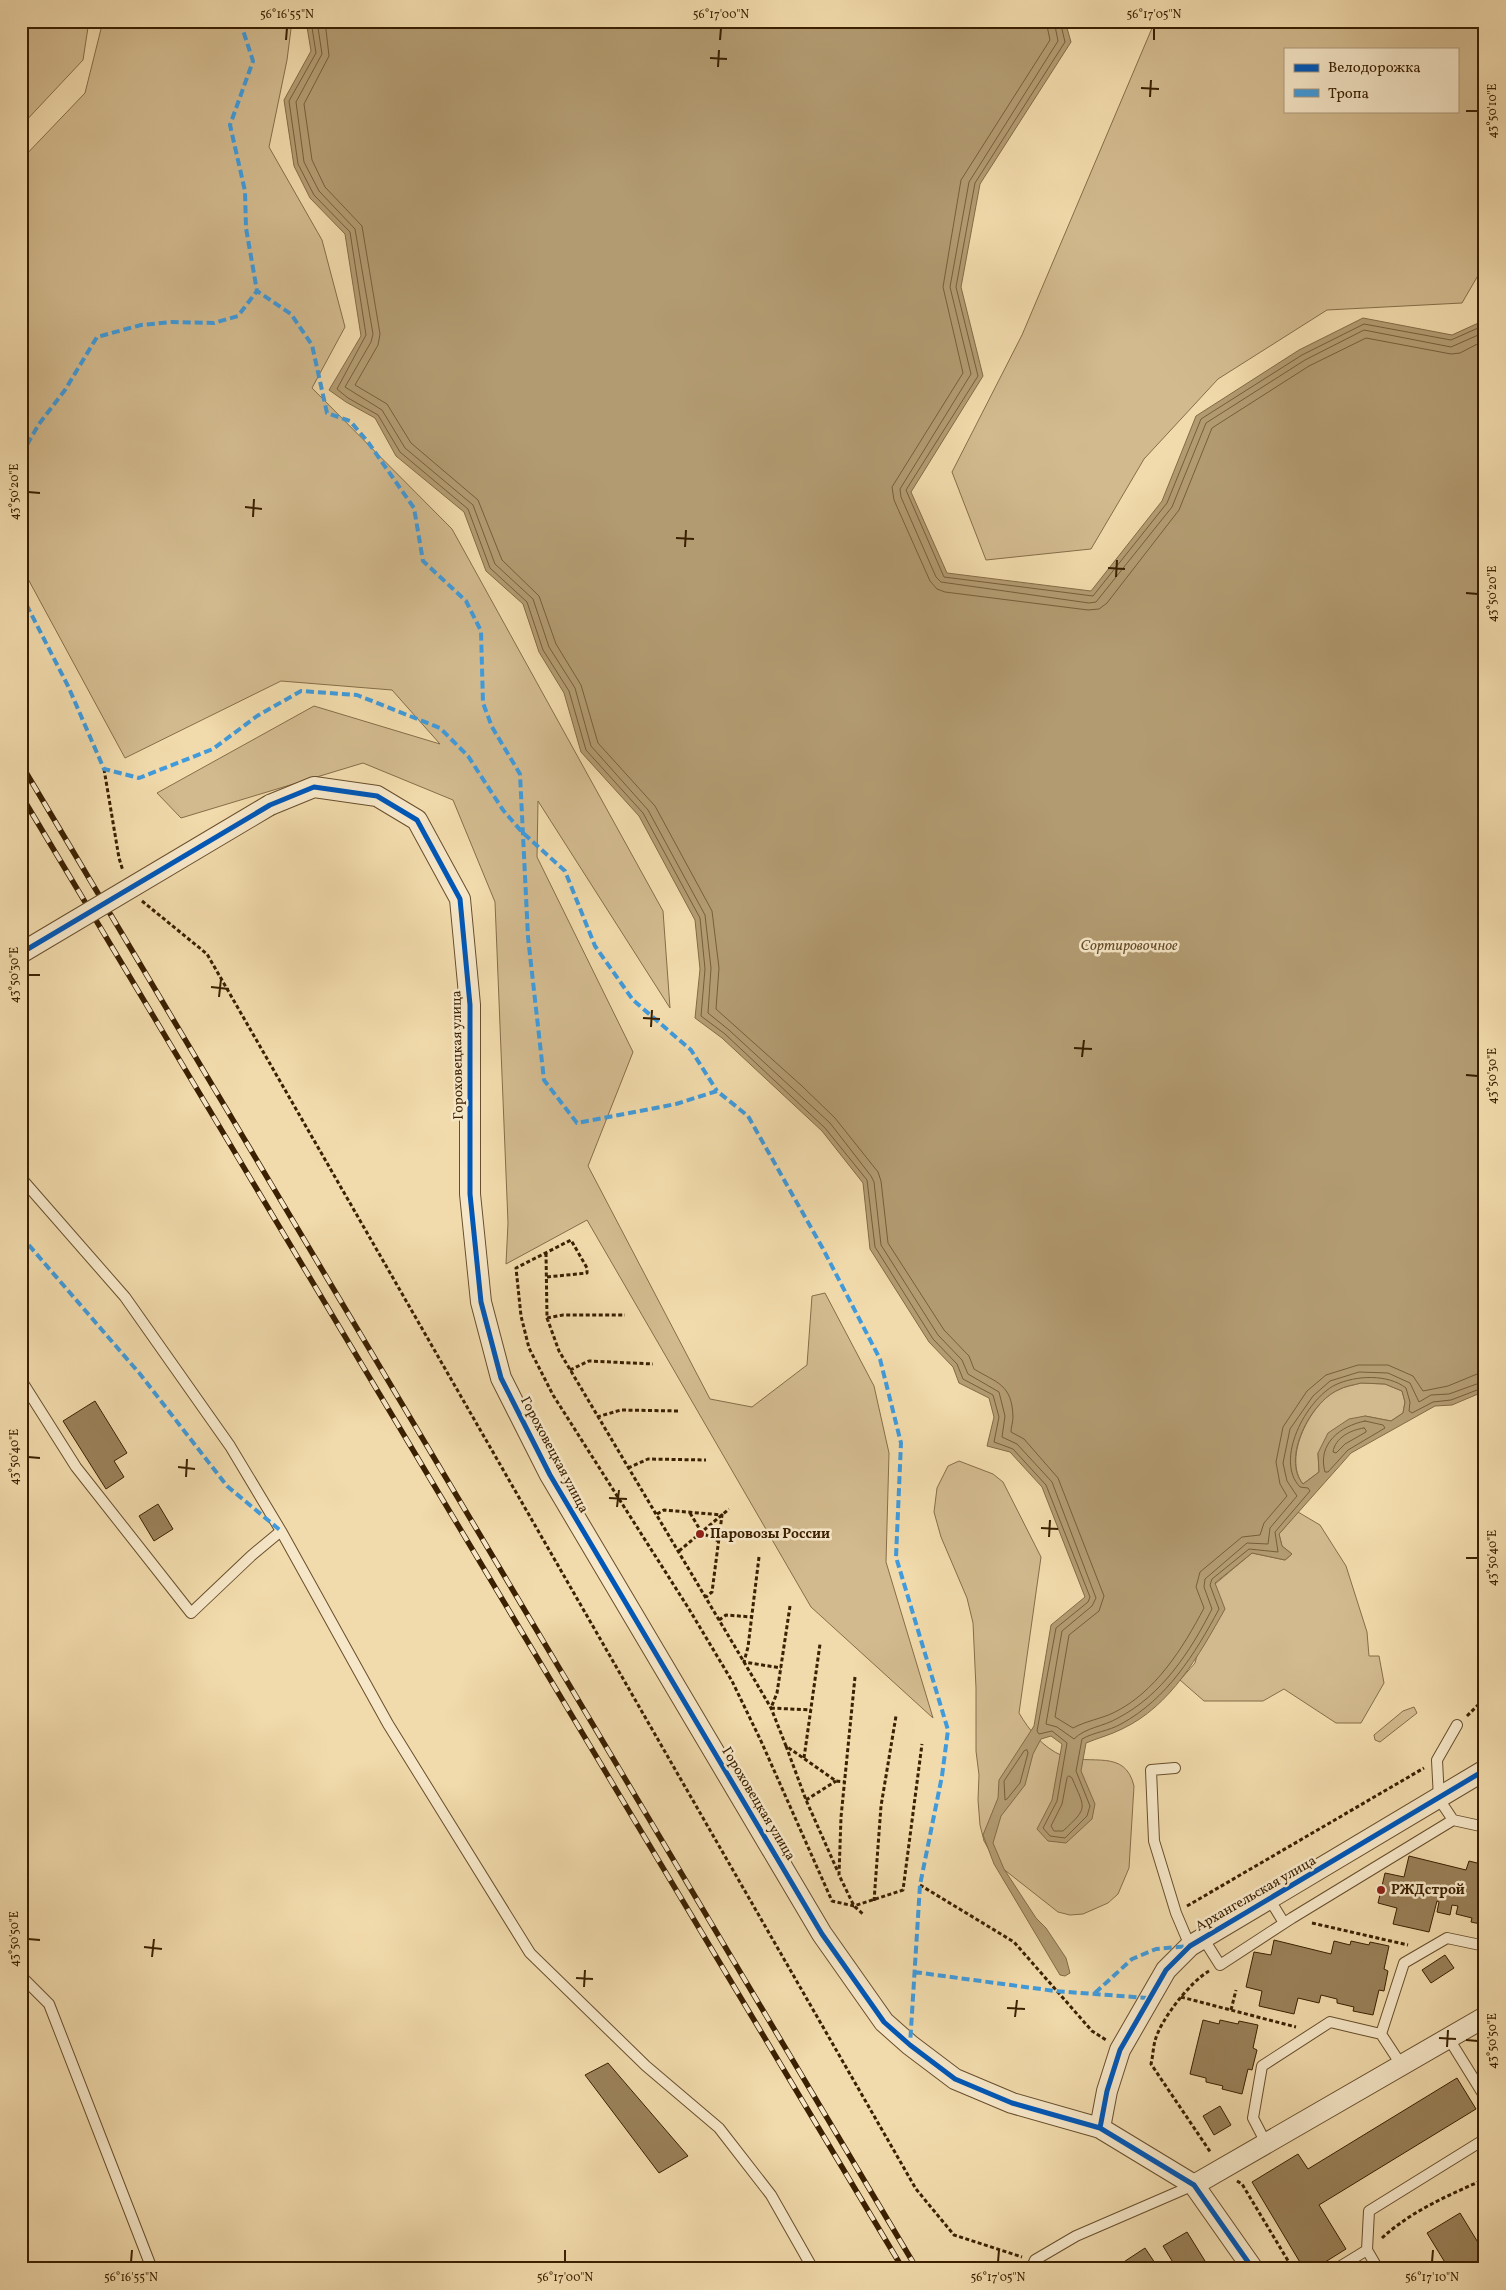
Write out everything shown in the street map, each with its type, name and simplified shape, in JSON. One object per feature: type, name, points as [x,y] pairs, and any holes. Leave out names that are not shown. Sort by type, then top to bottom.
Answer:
[{"type":"street","name":"Гороховецкая улица","points":[[21,953],[270,805],[314,787],[377,796],[417,820],[440,859],[460,899],[470,1005],[470,1194],[481,1302],[501,1378],[550,1475],[822,1934],[884,2022],[955,2079],[1012,2103],[1100,2128],[1194,2185],[1253,2269]]},
{"type":"street","name":"Архангельская улица","points":[[1100,2128],[1107,2091],[1120,2050],[1166,1970],[1196,1942],[1270,1900],[1485,1770]]},
{"type":"street","points":[[1194,2185],[1267,2145],[1485,2017]]},
{"type":"lane","points":[[21,1178],[125,1297],[230,1446],[281,1530],[388,1724],[530,1953],[646,2066],[719,2128],[771,2195],[813,2269]]},
{"type":"lane","points":[[21,1380],[76,1466],[191,1613],[250,1556],[281,1530]]},
{"type":"lane","points":[[1457,1725],[1437,1760],[1438,1799],[1453,1820],[1485,1827]]},
{"type":"lane","points":[[1175,1768],[1151,1770],[1154,1841],[1176,1913],[1196,1942],[1220,1965],[1453,1820]]},
{"type":"lane","points":[[1270,1900],[1288,1921]]},
{"type":"lane","points":[[1382,2034],[1404,1962],[1447,1938],[1485,1946]]},
{"type":"lane","points":[[21,1976],[49,2004],[152,2269]]},
{"type":"lane","points":[[1267,2145],[1253,2118],[1262,2066],[1330,2022],[1382,2034],[1402,2066]]},
{"type":"lane","points":[[1449,2039],[1485,2096]]},
{"type":"lane","points":[[1378,2269],[1367,2250],[1369,2211],[1485,2139]]},
{"type":"lane","points":[[1033,2264],[1076,2236],[1194,2185]]},
{"type":"lane","points":[[1336,2269],[1367,2250]]},
{"type":"path","points":[[104,769],[118,858],[124,874]]},
{"type":"path","points":[[136,894],[147,907],[207,954],[916,2189],[954,2235],[1033,2264]]},
{"type":"path","points":[[547,1277],[569,1274],[583,1275],[586,1273],[587,1268],[571,1240],[516,1268],[521,1316],[528,1348],[553,1395],[689,1609],[732,1681],[761,1741],[832,1901],[854,1906],[903,1890],[922,1744]]},
{"type":"path","points":[[546,1253],[547,1318],[552,1336],[596,1417],[657,1514],[770,1708],[806,1800],[839,1875],[854,1906],[863,1914]]},
{"type":"path","points":[[547,1318],[563,1315],[625,1316]]},
{"type":"path","points":[[570,1370],[589,1361],[653,1364]]},
{"type":"path","points":[[596,1417],[621,1410],[680,1411]]},
{"type":"path","points":[[628,1468],[648,1459],[706,1460]]},
{"type":"path","points":[[679,1551],[729,1509]]},
{"type":"path","points":[[657,1514],[664,1510],[722,1515]]},
{"type":"path","points":[[690,1512],[702,1533],[718,1541]]},
{"type":"path","points":[[706,1597],[712,1592],[722,1515]]},
{"type":"path","points":[[744,1662],[752,1617],[759,1557]]},
{"type":"path","points":[[770,1708],[777,1693],[790,1606]]},
{"type":"path","points":[[719,1620],[726,1615],[752,1617]]},
{"type":"path","points":[[804,1758],[820,1644]]},
{"type":"path","points":[[744,1662],[780,1668]]},
{"type":"path","points":[[839,1875],[841,1817],[855,1677]]},
{"type":"path","points":[[1457,1725],[1485,1698]]},
{"type":"path","points":[[770,1708],[811,1710]]},
{"type":"path","points":[[874,1901],[881,1806],[896,1716]]},
{"type":"path","points":[[786,1746],[836,1781],[845,1782]]},
{"type":"path","points":[[1176,1913],[1437,1760]]},
{"type":"path","points":[[806,1800],[836,1781]]},
{"type":"path","points":[[920,1886],[1014,1942],[1092,2030],[1120,2050]]},
{"type":"path","points":[[1288,1921],[1426,1950]]},
{"type":"path","points":[[1220,1965],[1201,1976],[1189,1986],[1181,1997],[1155,2039],[1152,2064],[1223,2170],[1242,2184],[1293,2269]]},
{"type":"path","points":[[1231,2010],[1236,1990]]},
{"type":"path","points":[[1181,1997],[1315,2032]]},
{"type":"path","points":[[1367,2250],[1395,2226],[1443,2198],[1485,2179]]},
{"type":"shaded area","points":[[21,21],[89,21],[83,60],[21,126]]},
{"type":"shaded area","points":[[103,21],[292,21],[287,60],[269,147],[322,240],[345,327],[312,388],[452,529],[663,911],[670,1008],[538,801],[537,857],[633,1052],[588,1166],[710,1399],[752,1407],[807,1365],[812,1296],[825,1293],[874,1386],[889,1453],[886,1562],[933,1718],[811,1607],[587,1220],[506,1264],[508,1223],[495,902],[453,800],[363,763],[181,818],[157,793],[314,706],[440,744],[392,690],[281,681],[125,758],[21,566],[21,160],[85,93]]},
{"type":"shaded area","points":[[1155,21],[1485,21],[1485,256],[1480,272],[1462,303],[1327,310],[1218,379],[1144,459],[1091,549],[986,560],[952,472],[1022,335]]},
{"type":"shaded area","points":[[1361,1383],[1385,1384],[1402,1391],[1405,1402],[1403,1413],[1391,1421],[1365,1416],[1318,1453],[1319,1472],[1303,1484],[1297,1473],[1296,1460],[1302,1432],[1310,1418],[1328,1396],[1341,1389]]},
{"type":"shaded area","points":[[959,1461],[993,1474],[1003,1482],[1041,1557],[1019,1713],[1037,1738],[1056,1753],[1074,1759],[1115,1762],[1130,1774],[1134,1786],[1129,1868],[1118,1894],[1108,1903],[1083,1914],[1070,1915],[1058,1912],[997,1864],[984,1841],[980,1825],[978,1800],[979,1775],[976,1751],[973,1623],[967,1598],[941,1537],[934,1512],[937,1488],[948,1466]]},
{"type":"shaded area","points":[[1298,1512],[1320,1525],[1346,1566],[1367,1632],[1369,1656],[1379,1656],[1384,1683],[1361,1723],[1336,1723],[1284,1689],[1263,1701],[1204,1701],[1180,1680],[1195,1663],[1215,1584],[1252,1553],[1285,1560],[1292,1554],[1282,1546],[1279,1534]]},
{"type":"shaded area","points":[[1414,1707],[1417,1713],[1380,1742],[1375,1740],[1374,1735],[1403,1711]]},
{"type":"water","name":"Сортировочное","points":[[306,21],[1065,21],[1071,42],[980,184],[961,287],[983,376],[911,492],[947,573],[1091,591],[1162,501],[1196,416],[1299,350],[1363,318],[1452,335],[1485,320],[1485,1391],[1452,1405],[1435,1406],[1351,1453],[1279,1534],[1282,1546],[1292,1554],[1285,1560],[1252,1553],[1215,1583],[1225,1609],[1205,1644],[1182,1678],[1155,1707],[1139,1719],[1118,1731],[1086,1743],[1081,1771],[1095,1804],[1092,1819],[1066,1843],[1048,1841],[1037,1829],[1052,1800],[1062,1744],[1051,1736],[1041,1739],[1033,1754],[1025,1785],[1001,1816],[993,1843],[1004,1869],[1036,1918],[1046,1928],[1066,1958],[1070,1973],[1065,1976],[1060,1975],[994,1864],[983,1835],[998,1798],[999,1780],[1034,1726],[1051,1625],[1085,1597],[1042,1487],[1010,1452],[987,1446],[994,1417],[989,1398],[959,1383],[953,1367],[929,1342],[870,1249],[863,1183],[822,1131],[722,1038],[695,1018],[700,969],[695,920],[639,816],[581,752],[564,693],[539,652],[523,604],[486,571],[464,512],[396,456],[375,418],[329,390],[361,336],[345,234],[310,198],[294,166],[284,100],[311,51]],"holes":[[[1361,1383],[1385,1384],[1402,1391],[1405,1402],[1403,1413],[1391,1421],[1365,1416],[1349,1419],[1328,1433],[1318,1453],[1319,1472],[1303,1484],[1297,1473],[1295,1460],[1297,1446],[1309,1418],[1318,1406],[1328,1396],[1344,1388]]]},
{"type":"building","points":[[95,1401],[127,1453],[114,1461],[124,1477],[106,1489],[63,1421]]},
{"type":"building","points":[[158,1504],[173,1529],[154,1541],[139,1516]]},
{"type":"building","points":[[1409,1856],[1466,1870],[1469,1861],[1485,1865],[1485,1925],[1471,1922],[1472,1918],[1456,1914],[1458,1906],[1452,1905],[1450,1915],[1437,1912],[1439,1902],[1437,1901],[1429,1932],[1393,1924],[1397,1908],[1378,1903],[1385,1873],[1404,1877]]},
{"type":"building","points":[[1274,1940],[1331,1954],[1334,1941],[1350,1945],[1351,1941],[1369,1945],[1370,1942],[1389,1946],[1384,1969],[1388,1971],[1384,1991],[1379,1990],[1373,2015],[1353,2011],[1354,2007],[1337,2003],[1337,1999],[1321,1995],[1319,2003],[1298,1998],[1294,2014],[1259,2006],[1262,1991],[1246,1987],[1254,1952],[1271,1955]]},
{"type":"building","points":[[1445,1955],[1454,1968],[1431,1983],[1422,1970]]},
{"type":"building","points":[[1203,2020],[1219,2024],[1220,2020],[1238,2024],[1239,2021],[1258,2025],[1253,2048],[1257,2050],[1252,2070],[1248,2069],[1242,2094],[1222,2089],[1223,2086],[1206,2082],[1206,2078],[1190,2074]]},
{"type":"building","points":[[608,2063],[688,2156],[659,2173],[585,2075]]},
{"type":"building","points":[[1457,2078],[1476,2109],[1319,2205],[1346,2249],[1314,2269],[1304,2269],[1252,2182],[1298,2154],[1308,2169]]},
{"type":"building","points":[[1220,2106],[1231,2125],[1214,2135],[1203,2116]]},
{"type":"building","points":[[1460,2213],[1485,2254],[1485,2269],[1449,2269],[1427,2233]]},
{"type":"building","points":[[1187,2232],[1210,2269],[1177,2269],[1163,2246]]},
{"type":"building","points":[[1145,2248],[1159,2269],[1113,2269]]},
{"type":"railway","points":[[21,764],[917,2269]]},
{"type":"railway","points":[[21,795],[903,2269]]},
{"type":"marked path","points":[[240,21],[253,61],[230,125],[245,191],[246,228],[257,291]]},
{"type":"marked path","points":[[21,455],[39,424],[65,390],[97,337],[141,325],[172,322],[214,323],[238,316],[257,291],[291,314],[312,345],[327,413],[350,421],[368,442],[414,508],[423,561],[466,601],[481,631],[483,703],[492,727],[520,774],[528,937],[544,1080],[577,1123],[676,1104],[717,1091],[748,1116],[822,1247],[880,1359],[901,1443],[896,1557],[948,1730],[942,1776],[920,1885],[910,2045]]},
{"type":"marked path","points":[[21,594],[68,686],[104,769],[139,778],[213,749],[257,716],[301,691],[357,695],[440,728],[468,756],[503,810],[522,832],[565,871],[595,946],[633,1000],[691,1050],[717,1091]]},
{"type":"marked path","points":[[21,1236],[140,1374],[227,1486],[281,1531]]},
{"type":"marked path","points":[[1095,1993],[1132,1959],[1156,1949],[1190,1946]]},
{"type":"marked path","points":[[914,1972],[1055,1991],[1148,1998]]},
{"type":"cycle path","points":[[21,953],[270,805],[314,787],[377,796],[417,820],[460,899],[470,1005],[470,1194],[481,1302],[501,1378],[550,1475],[822,1934],[884,2022],[910,2045],[955,2079],[1012,2103],[1100,2128],[1194,2185],[1253,2269]]},
{"type":"cycle path","points":[[1100,2128],[1107,2091],[1120,2050],[1166,1970],[1190,1946],[1485,1770]]},
{"type":"place","name":"Паровозы России","points":[[700,1534]]},
{"type":"place","name":"РЖДстрой","points":[[1381,1890]]}]
